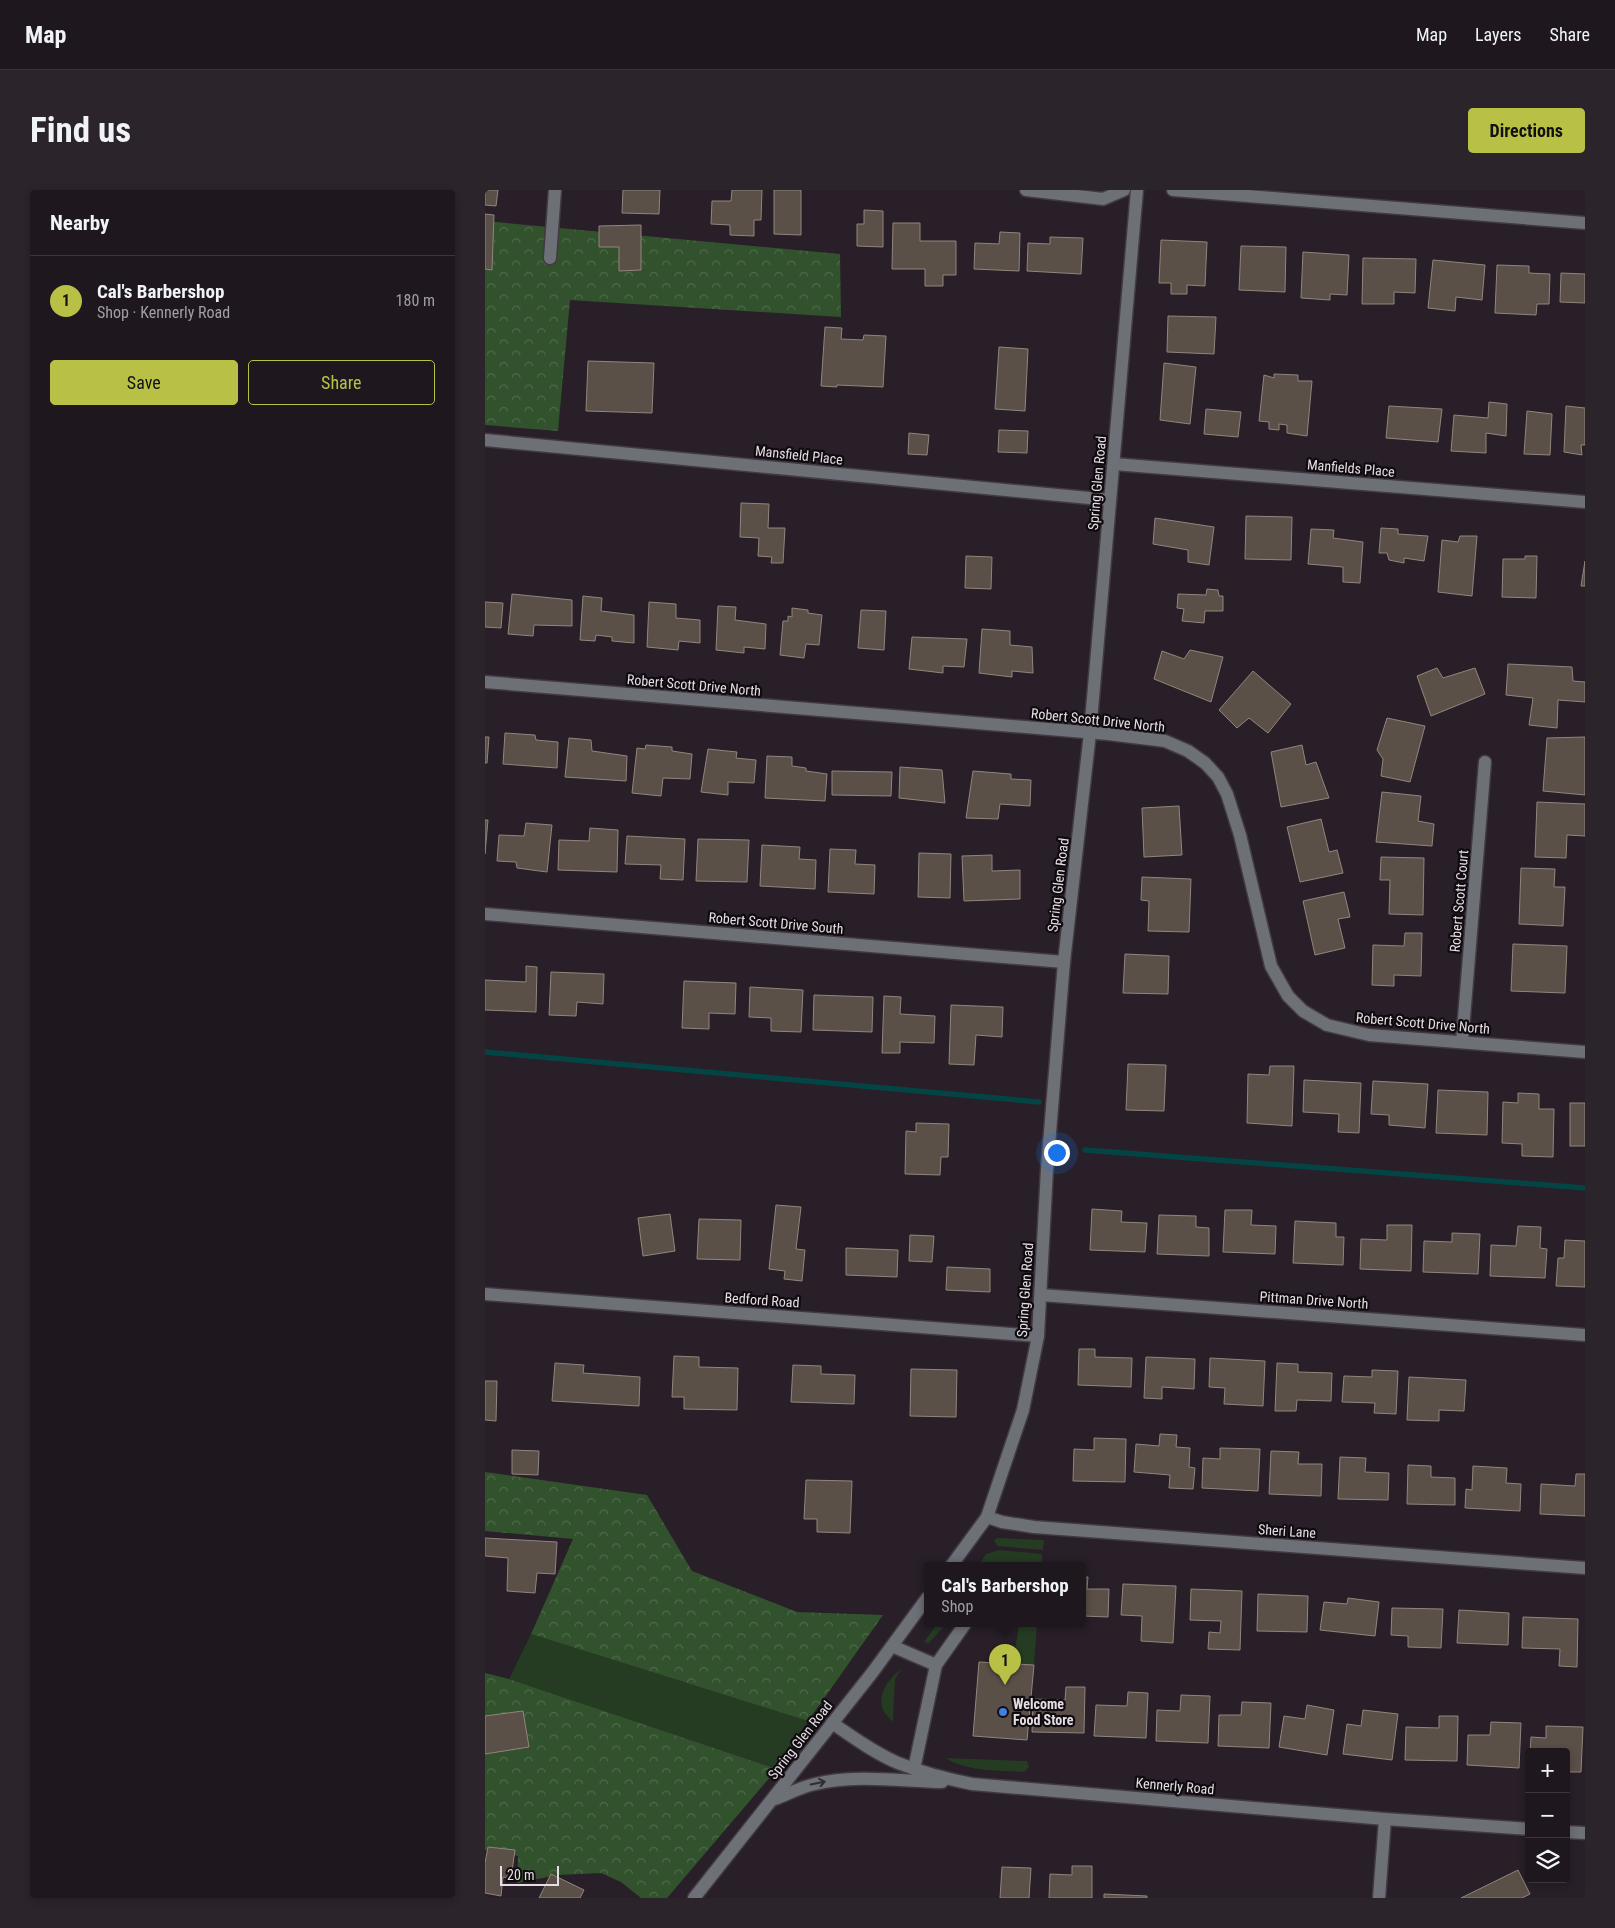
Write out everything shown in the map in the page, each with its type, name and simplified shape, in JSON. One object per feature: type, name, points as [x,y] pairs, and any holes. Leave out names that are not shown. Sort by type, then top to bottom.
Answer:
[{"type":"street","points":[[550,258],[555,190]]},
{"type":"street","points":[[1026,190],[1103,199],[1124,190]]},
{"type":"street","name":"Spring Glen Road","points":[[954,1562],[987,1517],[1023,1410],[1038,1336],[1047,1169],[1064,962],[1091,733],[1137,190]]},
{"type":"street","points":[[1173,190],[1585,223]]},
{"type":"street","name":"Mansfield Place","points":[[485,440],[1110,500]]},
{"type":"street","name":"Manfields Place","points":[[1113,464],[1585,502]]},
{"type":"street","name":"Robert Scott Drive North","points":[[485,682],[1165,740],[1188,751],[1205,763],[1218,777],[1227,794],[1271,966],[1288,996],[1303,1011],[1327,1025],[1355,1033],[1585,1052]]},
{"type":"street","name":"Robert Scott Court","points":[[1463,1042],[1485,762]]},
{"type":"street","name":"Robert Scott Drive South","points":[[485,914],[1064,962]]},
{"type":"street","name":"Bedford Road","points":[[485,1294],[1038,1336]]},
{"type":"street","name":"Pittman Drive North","points":[[1041,1295],[1585,1335]]},
{"type":"street","name":"Sheri Lane","points":[[987,1517],[1002,1522],[1034,1527],[1585,1568]]},
{"type":"street","name":"Spring Glen Road","points":[[694,1898],[773,1800],[924,1602]]},
{"type":"street","points":[[915,1768],[936,1665],[963,1627]]},
{"type":"street","points":[[892,1646],[936,1665]]},
{"type":"street","name":"Kennerly Road","points":[[832,1722],[872,1749],[897,1762],[965,1783],[1385,1819],[1525,1828]]},
{"type":"street","points":[[773,1800],[813,1784],[828,1781],[865,1779],[965,1783]]},
{"type":"street","points":[[1379,1898],[1385,1819]]},
{"type":"street","points":[[1570,1832],[1585,1833]]},
{"type":"green space","points":[[485,221],[840,254],[841,317],[570,300],[558,431],[485,425]]},
{"type":"green space","points":[[485,1472],[647,1495],[692,1571],[797,1612],[883,1615],[808,1721],[531,1634],[573,1539],[485,1531]]},
{"type":"green space","points":[[998,1538],[1044,1540],[1043,1550],[997,1546],[994,1540]]},
{"type":"green space","points":[[999,1550],[1042,1554],[1042,1562],[981,1562],[986,1554]]},
{"type":"green space","points":[[935,1627],[943,1627],[929,1643],[924,1642]]},
{"type":"green space","points":[[1019,1627],[1037,1627],[1034,1665],[1013,1664]]},
{"type":"green space","points":[[531,1634],[808,1721],[777,1769],[509,1679]]},
{"type":"green space","points":[[901,1669],[895,1679],[894,1722],[887,1716],[881,1702],[882,1695],[889,1681]]},
{"type":"green space","points":[[485,1673],[509,1679],[777,1769],[667,1898],[641,1898],[621,1882],[601,1873],[558,1875],[517,1883],[518,1856],[485,1850]]},
{"type":"green space","points":[[946,1758],[1027,1761],[1029,1767],[1024,1772],[984,1770],[963,1766]]},
{"type":"building","points":[[485,190],[498,190],[496,206],[485,205]]},
{"type":"building","points":[[623,190],[660,190],[659,214],[622,213]]},
{"type":"building","points":[[732,190],[762,190],[761,220],[754,220],[754,236],[730,235],[730,225],[711,224],[712,201],[731,201]]},
{"type":"building","points":[[774,190],[801,190],[801,235],[774,234]]},
{"type":"building","points":[[864,210],[883,211],[883,247],[857,246],[857,224],[864,224]]},
{"type":"building","points":[[485,214],[494,215],[492,270],[485,269]]},
{"type":"building","points":[[893,223],[920,223],[920,241],[956,241],[956,275],[943,275],[943,286],[925,286],[925,269],[892,269]]},
{"type":"building","points":[[641,225],[641,270],[619,271],[619,247],[599,247],[599,226]]},
{"type":"building","points":[[1000,232],[1020,233],[1019,271],[974,269],[975,243],[999,244]]},
{"type":"building","points":[[1050,237],[1083,238],[1081,274],[1027,271],[1028,243],[1050,244]]},
{"type":"building","points":[[1161,240],[1207,242],[1205,286],[1187,285],[1187,294],[1171,294],[1171,283],[1159,283]]},
{"type":"building","points":[[1241,246],[1286,247],[1285,292],[1239,290]]},
{"type":"building","points":[[1303,252],[1349,255],[1347,295],[1330,294],[1330,300],[1301,298]]},
{"type":"building","points":[[1363,258],[1416,259],[1415,293],[1394,292],[1394,304],[1362,304]]},
{"type":"building","points":[[1433,260],[1485,265],[1482,300],[1456,297],[1455,311],[1428,308]]},
{"type":"building","points":[[1497,265],[1529,266],[1529,273],[1550,274],[1549,304],[1537,304],[1536,315],[1495,313]]},
{"type":"building","points":[[1561,273],[1585,274],[1585,303],[1560,302]]},
{"type":"building","points":[[1168,316],[1216,317],[1214,354],[1167,352]]},
{"type":"building","points":[[825,327],[842,328],[841,339],[863,340],[864,335],[886,336],[883,387],[821,386]]},
{"type":"building","points":[[999,347],[1028,349],[1025,411],[995,409]]},
{"type":"building","points":[[588,361],[654,363],[652,413],[586,411]]},
{"type":"building","points":[[1164,363],[1196,367],[1190,424],[1160,420]]},
{"type":"building","points":[[1274,374],[1298,375],[1298,381],[1312,381],[1307,436],[1287,433],[1287,425],[1279,424],[1279,430],[1269,429],[1269,422],[1259,421],[1264,375],[1274,378]]},
{"type":"building","points":[[1489,402],[1507,404],[1506,436],[1486,433],[1486,453],[1451,451],[1454,415],[1488,418]]},
{"type":"building","points":[[1389,406],[1442,409],[1438,442],[1386,438]]},
{"type":"building","points":[[1566,406],[1585,408],[1585,445],[1581,445],[1582,455],[1564,452]]},
{"type":"building","points":[[1206,409],[1241,412],[1238,437],[1204,434]]},
{"type":"building","points":[[1527,411],[1552,414],[1550,455],[1524,454]]},
{"type":"building","points":[[999,430],[1028,431],[1027,453],[998,452]]},
{"type":"building","points":[[909,433],[929,435],[927,455],[908,454]]},
{"type":"building","points":[[741,503],[769,504],[768,528],[785,528],[783,563],[771,563],[772,557],[758,556],[759,538],[740,537]]},
{"type":"building","points":[[1246,516],[1292,517],[1291,560],[1245,559]]},
{"type":"building","points":[[1155,518],[1214,527],[1209,565],[1188,562],[1188,550],[1153,544]]},
{"type":"building","points":[[1381,528],[1398,529],[1398,534],[1428,536],[1424,561],[1404,558],[1404,563],[1389,560],[1387,553],[1379,553]]},
{"type":"building","points":[[1311,529],[1334,530],[1333,538],[1363,542],[1360,583],[1343,582],[1343,567],[1308,564]]},
{"type":"building","points":[[1460,536],[1477,536],[1472,596],[1438,592],[1442,540],[1458,542]]},
{"type":"building","points":[[966,556],[992,557],[991,589],[965,588]]},
{"type":"building","points":[[1525,556],[1537,556],[1536,598],[1502,597],[1503,559],[1525,559]]},
{"type":"building","points":[[1585,561],[1585,586],[1581,586]]},
{"type":"building","points":[[1207,589],[1218,590],[1219,596],[1223,596],[1223,611],[1205,611],[1204,623],[1182,621],[1184,609],[1177,608],[1178,594],[1206,595]]},
{"type":"building","points":[[512,594],[572,600],[572,626],[534,625],[533,636],[508,634]]},
{"type":"building","points":[[583,596],[602,598],[601,611],[634,615],[634,643],[612,641],[612,637],[596,635],[595,641],[580,640]]},
{"type":"building","points":[[485,602],[503,603],[501,628],[485,627]]},
{"type":"building","points":[[649,602],[676,604],[676,618],[700,620],[700,643],[679,641],[678,650],[647,647]]},
{"type":"building","points":[[718,606],[736,607],[735,620],[766,624],[765,649],[744,647],[744,653],[716,650]]},
{"type":"building","points":[[792,608],[808,610],[808,613],[822,615],[819,645],[806,644],[804,658],[780,655],[783,621],[788,621],[788,616],[792,617]]},
{"type":"building","points":[[861,610],[886,611],[884,650],[858,648]]},
{"type":"building","points":[[982,629],[1010,631],[1010,645],[1032,647],[1033,673],[1012,671],[1012,677],[979,673]]},
{"type":"building","points":[[912,637],[967,639],[964,667],[943,666],[943,673],[909,669]]},
{"type":"building","points":[[1190,650],[1223,657],[1211,702],[1154,679],[1162,651],[1184,659]]},
{"type":"building","points":[[1508,664],[1572,667],[1573,681],[1585,682],[1585,702],[1558,700],[1557,728],[1529,725],[1533,698],[1506,695]]},
{"type":"building","points":[[1437,668],[1443,678],[1475,668],[1485,694],[1431,716],[1417,676]]},
{"type":"building","points":[[1253,671],[1291,704],[1268,733],[1249,718],[1237,728],[1219,710]]},
{"type":"building","points":[[1387,718],[1425,726],[1410,782],[1381,776],[1383,759],[1377,750]]},
{"type":"building","points":[[505,733],[535,735],[536,740],[558,742],[557,768],[503,764]]},
{"type":"building","points":[[485,737],[489,737],[487,763],[485,763]]},
{"type":"building","points":[[1585,737],[1585,795],[1543,791],[1547,738]]},
{"type":"building","points":[[569,738],[591,740],[592,751],[627,756],[626,781],[565,777]]},
{"type":"building","points":[[646,745],[672,747],[672,751],[692,754],[690,779],[663,778],[661,796],[632,793],[637,748],[645,749]]},
{"type":"building","points":[[1302,745],[1306,765],[1316,762],[1329,798],[1281,807],[1271,752]]},
{"type":"building","points":[[708,749],[737,752],[736,758],[756,760],[754,783],[728,782],[728,795],[701,792]]},
{"type":"building","points":[[767,756],[792,757],[792,766],[806,768],[806,771],[827,774],[825,801],[765,798]]},
{"type":"building","points":[[900,767],[942,770],[945,803],[899,798]]},
{"type":"building","points":[[832,771],[892,772],[891,796],[832,795]]},
{"type":"building","points":[[973,771],[1011,774],[1011,779],[1031,780],[1030,806],[1000,804],[998,819],[966,818]]},
{"type":"building","points":[[1382,792],[1421,796],[1418,821],[1434,824],[1432,846],[1376,842]]},
{"type":"building","points":[[1537,802],[1585,804],[1585,836],[1567,835],[1566,858],[1535,857]]},
{"type":"building","points":[[1179,806],[1182,855],[1144,857],[1142,808]]},
{"type":"building","points":[[1321,819],[1329,852],[1337,850],[1343,873],[1300,882],[1287,827]]},
{"type":"building","points":[[485,820],[488,820],[485,854]]},
{"type":"building","points":[[526,823],[552,825],[547,872],[517,868],[516,862],[497,861],[499,835],[524,836]]},
{"type":"building","points":[[590,828],[618,830],[617,872],[558,870],[559,840],[589,841]]},
{"type":"building","points":[[627,836],[685,839],[683,880],[660,879],[661,865],[625,864]]},
{"type":"building","points":[[698,839],[749,840],[747,882],[696,881]]},
{"type":"building","points":[[762,845],[800,847],[799,859],[816,860],[815,889],[760,886]]},
{"type":"building","points":[[830,849],[856,850],[855,864],[875,865],[874,894],[828,892]]},
{"type":"building","points":[[919,853],[951,854],[950,898],[918,897]]},
{"type":"building","points":[[992,855],[992,871],[1020,870],[1020,899],[964,901],[962,856]]},
{"type":"building","points":[[1381,857],[1424,858],[1423,915],[1389,914],[1390,880],[1380,880]]},
{"type":"building","points":[[1521,868],[1555,869],[1554,887],[1565,887],[1563,926],[1519,924]]},
{"type":"building","points":[[1142,877],[1191,879],[1189,932],[1148,931],[1149,901],[1141,900]]},
{"type":"building","points":[[1344,892],[1350,917],[1338,919],[1345,948],[1315,955],[1303,901]]},
{"type":"building","points":[[1405,933],[1422,933],[1421,976],[1394,975],[1394,986],[1372,985],[1373,945],[1404,946]]},
{"type":"building","points":[[1513,944],[1567,946],[1565,993],[1511,991]]},
{"type":"building","points":[[1125,954],[1169,956],[1168,994],[1123,993]]},
{"type":"building","points":[[526,966],[537,967],[536,1012],[485,1010],[485,980],[526,982]]},
{"type":"building","points":[[551,972],[604,974],[603,1004],[577,1002],[576,1016],[549,1015]]},
{"type":"building","points":[[684,981],[736,983],[735,1014],[709,1013],[709,1029],[682,1028]]},
{"type":"building","points":[[750,987],[803,990],[801,1032],[771,1031],[771,1018],[749,1017]]},
{"type":"building","points":[[814,995],[873,997],[872,1032],[813,1030]]},
{"type":"building","points":[[884,996],[901,997],[900,1014],[935,1016],[934,1043],[900,1042],[900,1053],[882,1053]]},
{"type":"building","points":[[951,1005],[1003,1007],[1002,1037],[976,1035],[974,1065],[949,1064]]},
{"type":"building","points":[[1128,1064],[1166,1065],[1164,1111],[1126,1110]]},
{"type":"building","points":[[1270,1066],[1294,1066],[1292,1126],[1247,1123],[1248,1074],[1269,1075]]},
{"type":"building","points":[[1304,1080],[1361,1083],[1359,1133],[1338,1132],[1339,1114],[1303,1112]]},
{"type":"building","points":[[1373,1081],[1428,1084],[1425,1128],[1389,1125],[1389,1115],[1371,1114]]},
{"type":"building","points":[[1438,1090],[1488,1092],[1487,1135],[1436,1133]]},
{"type":"building","points":[[1518,1093],[1539,1094],[1539,1109],[1554,1109],[1553,1157],[1522,1156],[1522,1144],[1502,1143],[1503,1102],[1518,1103]]},
{"type":"building","points":[[1570,1103],[1585,1103],[1585,1146],[1570,1146]]},
{"type":"building","points":[[916,1123],[949,1124],[948,1157],[941,1157],[940,1175],[905,1174],[906,1131],[916,1132]]},
{"type":"building","points":[[776,1205],[801,1207],[796,1249],[805,1250],[802,1281],[784,1279],[785,1271],[769,1269]]},
{"type":"building","points":[[1092,1209],[1122,1211],[1121,1222],[1147,1223],[1145,1252],[1090,1250]]},
{"type":"building","points":[[1225,1210],[1252,1210],[1251,1225],[1276,1226],[1275,1254],[1223,1252]]},
{"type":"building","points":[[670,1214],[675,1251],[643,1256],[638,1218]]},
{"type":"building","points":[[1159,1215],[1196,1216],[1196,1227],[1209,1228],[1209,1256],[1157,1254]]},
{"type":"building","points":[[699,1219],[741,1220],[740,1260],[697,1259]]},
{"type":"building","points":[[1295,1221],[1336,1223],[1336,1237],[1344,1237],[1343,1265],[1293,1263]]},
{"type":"building","points":[[1387,1225],[1412,1225],[1411,1271],[1360,1269],[1361,1239],[1387,1240]]},
{"type":"building","points":[[1518,1226],[1541,1227],[1540,1248],[1547,1249],[1545,1278],[1490,1276],[1491,1245],[1516,1246]]},
{"type":"building","points":[[1452,1233],[1480,1234],[1478,1274],[1423,1272],[1424,1241],[1452,1242]]},
{"type":"building","points":[[910,1235],[934,1236],[932,1262],[909,1261]]},
{"type":"building","points":[[1565,1240],[1585,1241],[1585,1287],[1556,1286],[1558,1258],[1564,1258]]},
{"type":"building","points":[[846,1248],[898,1250],[897,1277],[846,1275]]},
{"type":"building","points":[[947,1267],[990,1269],[990,1292],[946,1290]]},
{"type":"building","points":[[1079,1349],[1095,1349],[1095,1357],[1132,1358],[1131,1387],[1078,1385]]},
{"type":"building","points":[[674,1356],[699,1357],[699,1367],[738,1368],[737,1410],[684,1409],[684,1397],[672,1397]]},
{"type":"building","points":[[1146,1357],[1195,1359],[1194,1389],[1162,1387],[1162,1399],[1144,1398]]},
{"type":"building","points":[[1210,1358],[1265,1361],[1263,1406],[1224,1404],[1225,1388],[1209,1387]]},
{"type":"building","points":[[555,1363],[584,1365],[583,1373],[640,1377],[639,1406],[552,1401]]},
{"type":"building","points":[[1277,1363],[1298,1364],[1298,1372],[1332,1373],[1331,1401],[1297,1400],[1296,1411],[1275,1411]]},
{"type":"building","points":[[793,1365],[821,1366],[821,1374],[855,1375],[854,1404],[791,1402]]},
{"type":"building","points":[[911,1369],[957,1370],[956,1417],[910,1416]]},
{"type":"building","points":[[1372,1370],[1398,1371],[1396,1414],[1374,1413],[1375,1403],[1342,1402],[1344,1376],[1372,1377]]},
{"type":"building","points":[[1409,1377],[1466,1380],[1464,1411],[1439,1410],[1439,1421],[1407,1420]]},
{"type":"building","points":[[485,1381],[497,1381],[496,1421],[485,1420]]},
{"type":"building","points":[[1160,1434],[1177,1435],[1176,1447],[1190,1448],[1189,1467],[1195,1468],[1193,1489],[1169,1488],[1170,1475],[1134,1472],[1136,1444],[1159,1446]]},
{"type":"building","points":[[1094,1438],[1126,1439],[1125,1482],[1073,1481],[1074,1449],[1094,1450]]},
{"type":"building","points":[[1220,1448],[1260,1449],[1258,1491],[1202,1488],[1203,1458],[1220,1459]]},
{"type":"building","points":[[512,1450],[539,1451],[538,1475],[512,1474]]},
{"type":"building","points":[[1271,1451],[1299,1452],[1298,1464],[1322,1464],[1321,1496],[1269,1494]]},
{"type":"building","points":[[1340,1457],[1366,1458],[1365,1472],[1389,1473],[1388,1500],[1338,1499]]},
{"type":"building","points":[[1408,1465],[1431,1466],[1431,1477],[1455,1478],[1455,1505],[1407,1504]]},
{"type":"building","points":[[1473,1466],[1507,1468],[1506,1483],[1521,1484],[1520,1511],[1465,1508],[1466,1489],[1472,1490]]},
{"type":"building","points":[[1576,1474],[1585,1474],[1585,1516],[1540,1514],[1541,1484],[1575,1486]]},
{"type":"building","points":[[806,1480],[852,1481],[850,1533],[817,1532],[817,1519],[804,1519]]},
{"type":"building","points":[[485,1538],[557,1542],[555,1574],[537,1573],[535,1593],[507,1591],[508,1558],[485,1556]]},
{"type":"building","points":[[1086,1577],[1088,1577],[1087,1589],[1109,1589],[1108,1617],[1086,1616]]},
{"type":"building","points":[[1123,1584],[1176,1586],[1173,1643],[1141,1641],[1142,1616],[1121,1615]]},
{"type":"building","points":[[1191,1589],[1242,1591],[1240,1650],[1208,1649],[1209,1632],[1220,1633],[1221,1621],[1190,1620]]},
{"type":"building","points":[[1258,1594],[1308,1596],[1307,1632],[1257,1631]]},
{"type":"building","points":[[1348,1598],[1379,1602],[1375,1636],[1320,1630],[1324,1602],[1347,1604]]},
{"type":"building","points":[[1392,1608],[1443,1609],[1441,1648],[1408,1647],[1408,1636],[1391,1635]]},
{"type":"building","points":[[1459,1610],[1509,1613],[1508,1645],[1457,1643]]},
{"type":"building","points":[[1523,1617],[1578,1619],[1577,1667],[1559,1666],[1560,1649],[1522,1648]]},
{"type":"building","points":[[979,1662],[1034,1665],[1027,1740],[973,1736]]},
{"type":"building","points":[[1066,1687],[1085,1687],[1084,1733],[1032,1732],[1033,1699],[1065,1700]]},
{"type":"building","points":[[1128,1692],[1148,1693],[1146,1738],[1094,1736],[1096,1705],[1127,1706]]},
{"type":"building","points":[[1181,1695],[1210,1696],[1208,1743],[1156,1741],[1157,1710],[1180,1711]]},
{"type":"building","points":[[1242,1702],[1271,1703],[1269,1748],[1218,1746],[1219,1715],[1241,1715]]},
{"type":"building","points":[[1307,1705],[1334,1710],[1327,1755],[1279,1747],[1284,1716],[1305,1719]]},
{"type":"building","points":[[1363,1710],[1398,1714],[1392,1760],[1343,1754],[1347,1724],[1361,1726]]},
{"type":"building","points":[[523,1711],[529,1747],[485,1754],[485,1716]]},
{"type":"building","points":[[1439,1716],[1458,1716],[1457,1761],[1405,1760],[1406,1727],[1439,1728]]},
{"type":"building","points":[[1491,1722],[1521,1723],[1519,1768],[1467,1765],[1468,1735],[1490,1735]]},
{"type":"building","points":[[1546,1726],[1583,1727],[1581,1772],[1570,1772],[1570,1748],[1530,1748],[1531,1737],[1546,1738]]},
{"type":"building","points":[[488,1847],[515,1850],[511,1878],[503,1877],[501,1896],[485,1893],[485,1863]]},
{"type":"building","points":[[1072,1866],[1092,1866],[1092,1898],[1049,1898],[1050,1874],[1072,1875]]},
{"type":"building","points":[[1002,1867],[1031,1868],[1029,1898],[1000,1898]]},
{"type":"building","points":[[1518,1870],[1530,1894],[1522,1898],[1461,1898]]},
{"type":"building","points":[[551,1874],[584,1890],[580,1898],[539,1898]]},
{"type":"building","points":[[1104,1894],[1147,1896],[1147,1898],[1104,1898]]},
{"type":"waterway","points":[[485,1052],[1039,1102]]},
{"type":"waterway","points":[[1085,1150],[1585,1188]]},
{"type":"place","name":"Cal's Barbershop","points":[[1005,1685]]},
{"type":"place","name":"Welcome Food Store","points":[[1003,1712]]}]
